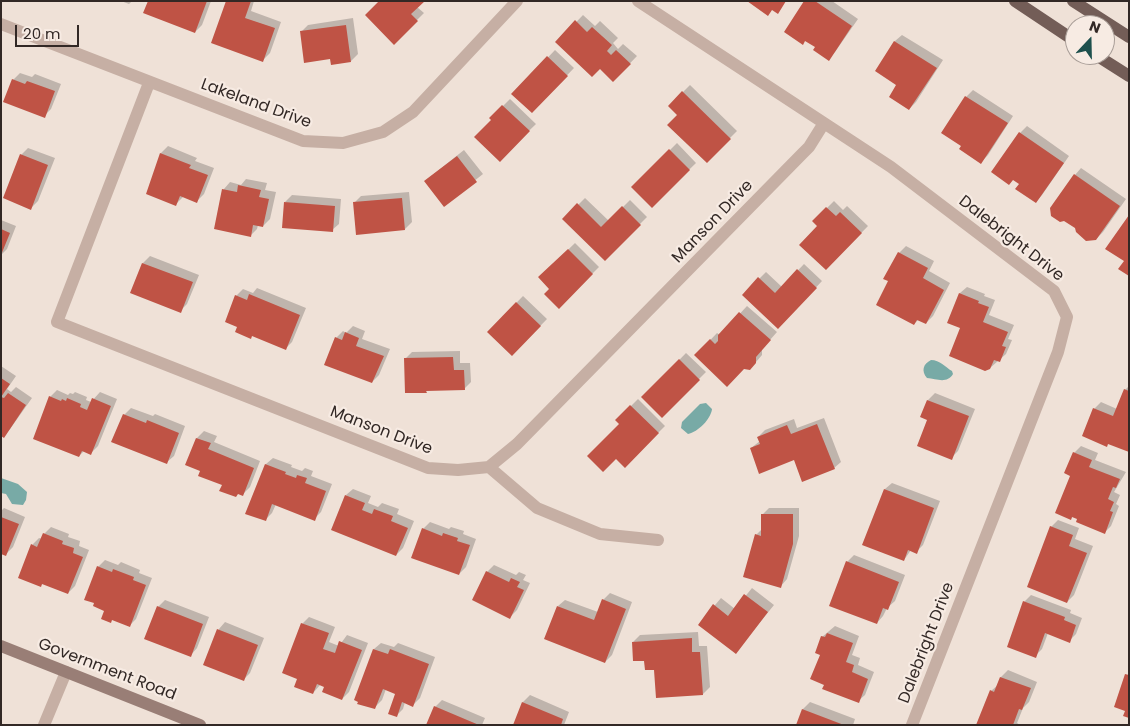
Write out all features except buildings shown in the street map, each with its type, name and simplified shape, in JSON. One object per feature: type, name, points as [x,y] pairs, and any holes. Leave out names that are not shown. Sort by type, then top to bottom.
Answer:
[{"type":"main road","points":[[1015,1],[1065,34]]},
{"type":"main road","points":[[1073,1],[1129,37]]},
{"type":"main road","points":[[1112,65],[1129,76]]},
{"type":"street","name":"Lakeland Drive","points":[[1,24],[149,83],[303,141],[343,143],[383,132],[413,112],[517,1]]},
{"type":"street","name":"Dalebright Drive","points":[[638,1],[891,167],[1054,291],[1068,317],[1058,352],[912,725]]},
{"type":"street","name":"Manson Drive","points":[[149,83],[57,322],[428,468],[458,470],[489,467],[517,444],[796,161],[809,147],[824,123]]},
{"type":"street","points":[[489,467],[537,508],[600,534],[658,540]]},
{"type":"street","name":"Government Road","points":[[1,646],[200,725]]},
{"type":"street","points":[[44,725],[66,672]]},
{"type":"water","points":[[931,360],[937,361],[952,371],[951,377],[945,380],[927,378],[924,368]]},
{"type":"water","points":[[706,403],[712,409],[707,421],[700,428],[688,434],[681,428],[682,422],[700,404]]},
{"type":"water","points":[[1,478],[18,484],[27,492],[23,505],[12,504],[6,494],[1,493]]}]
